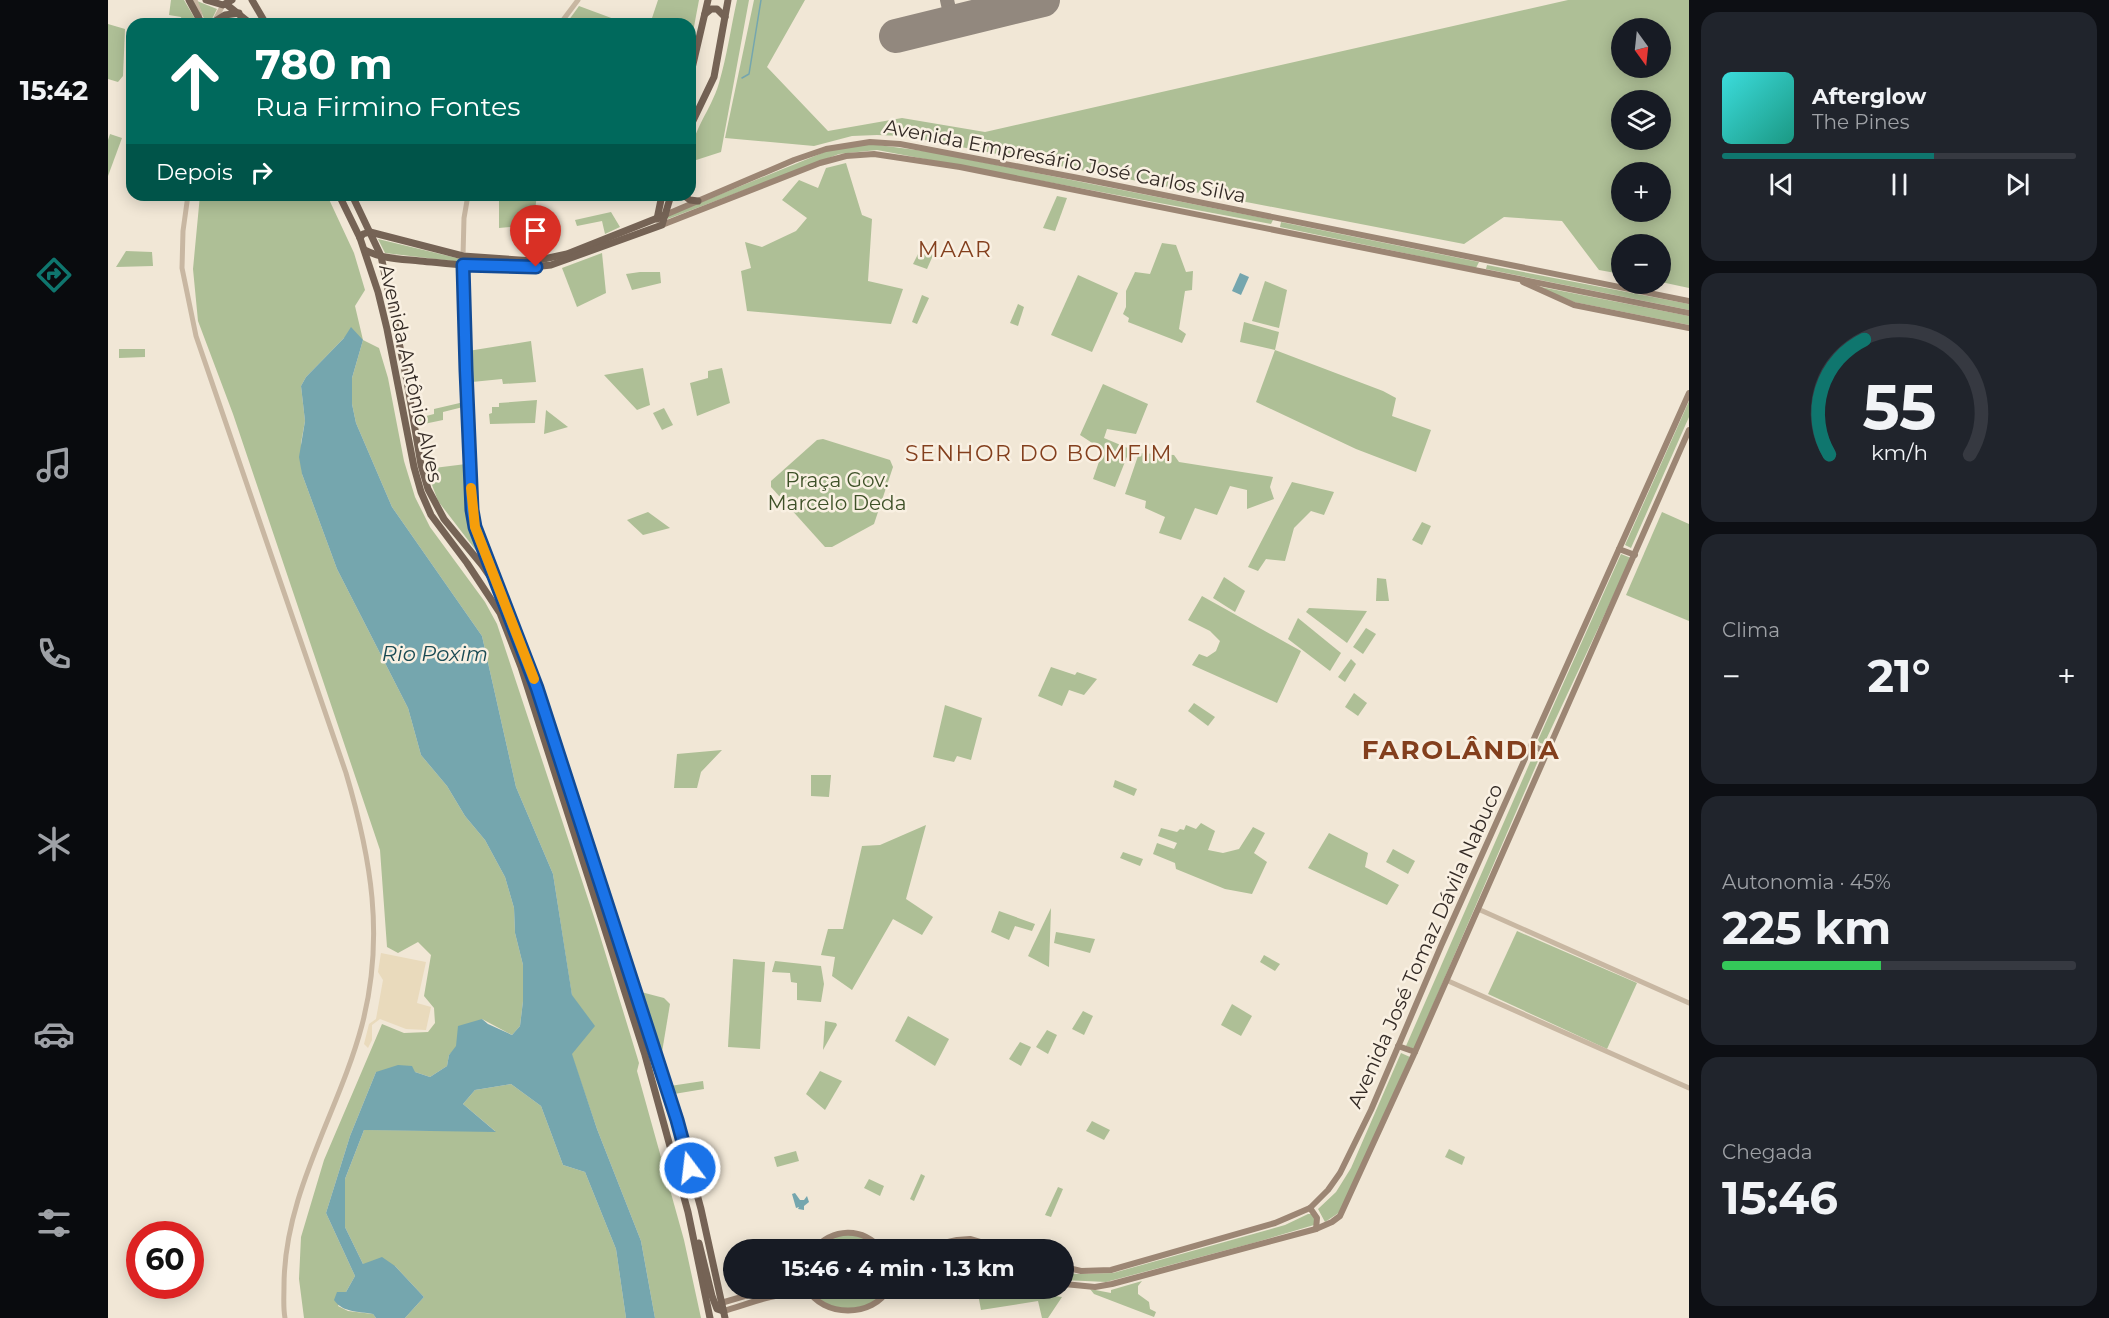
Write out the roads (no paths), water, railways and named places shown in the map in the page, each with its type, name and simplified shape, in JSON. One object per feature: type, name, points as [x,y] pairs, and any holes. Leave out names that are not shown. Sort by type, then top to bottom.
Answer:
[{"type":"main road","points":[[189,0],[200,18]]},
{"type":"main road","points":[[206,0],[227,3],[244,18]]},
{"type":"main road","points":[[252,0],[262,18]]},
{"type":"main road","points":[[696,52],[708,0]]},
{"type":"main road","points":[[696,115],[714,77],[728,0]]},
{"type":"main road","points":[[705,14],[711,9],[717,9],[725,17]]},
{"type":"main road","points":[[220,18],[239,13]]},
{"type":"main road","name":"Avenida Empresário José Carlos Silva","points":[[370,232],[463,256],[544,260],[567,254],[665,215],[794,160],[826,149],[870,142],[900,144],[963,156],[1689,301]]},
{"type":"main road","name":"Avenida Empresário José Carlos Silva","points":[[365,250],[381,256],[463,265],[536,267],[551,265],[659,226],[820,163],[868,153],[960,167],[1689,313]]},
{"type":"main road","name":"Avenida Antônio Alves","points":[[342,201],[365,250],[387,329],[421,492],[430,515],[467,563],[500,612],[528,688],[648,1066],[688,1212]]},
{"type":"main road","name":"Avenida Antônio Alves","points":[[354,201],[381,256],[407,381],[421,465],[428,489],[444,519],[500,591],[558,748],[677,1120],[701,1209],[722,1310]]},
{"type":"main road","points":[[659,226],[657,218],[661,201]]},
{"type":"main road","points":[[659,226],[668,201]]},
{"type":"main road","points":[[1273,230],[1278,218]]},
{"type":"main road","points":[[360,238],[363,234],[370,232]]},
{"type":"main road","points":[[1483,273],[1486,260]]},
{"type":"main road","name":"Avenida Empresário José Carlos Silva","points":[[1514,277],[1574,305],[1689,328]]},
{"type":"main road","name":"Avenida José Tomaz Dávila Nabuco","points":[[1310,1208],[1328,1190],[1340,1173],[1371,1110],[1689,393]]},
{"type":"main road","name":"Avenida José Tomaz Dávila Nabuco","points":[[1074,1285],[1095,1287],[1112,1284],[1316,1229],[1340,1216],[1548,753],[1689,430]]},
{"type":"main road","points":[[1619,549],[1635,555]]},
{"type":"main road","points":[[1532,746],[1548,753]]},
{"type":"main road","points":[[1398,1046],[1415,1052]]},
{"type":"main road","points":[[648,1066],[654,1063],[660,1065]]},
{"type":"main road","points":[[1074,1270],[1117,1268],[1245,1232],[1310,1208],[1317,1215],[1316,1229]]},
{"type":"main road","points":[[688,1212],[712,1296],[722,1310]]},
{"type":"main road","points":[[688,1212],[712,1318],[722,1310],[747,1299]]},
{"type":"main road","points":[[824,1239],[842,1232],[854,1232],[872,1239]]},
{"type":"main road","points":[[722,1310],[767,1299]]},
{"type":"main road","points":[[813,1299],[829,1314],[851,1318],[875,1308],[883,1299]]},
{"type":"street","points":[[195,0],[201,18]]},
{"type":"street","points":[[564,18],[578,0]]},
{"type":"street","points":[[216,18],[227,3]]},
{"type":"street","points":[[187,201],[183,231],[182,268],[196,336],[346,773],[370,869],[375,948],[369,993],[362,1026],[300,1193],[289,1235],[284,1272],[285,1318]]},
{"type":"street","points":[[467,201],[464,218],[463,265],[472,510],[475,527],[500,591]]},
{"type":"street","points":[[1478,909],[1689,1003]]},
{"type":"street","points":[[1446,980],[1689,1088]]},
{"type":"water","points":[[1240,273],[1249,277],[1241,295],[1232,291]]},
{"type":"water","name":"Rio Poxim","points":[[351,327],[363,340],[352,378],[352,404],[356,423],[392,507],[482,636],[516,787],[553,874],[572,995],[595,1026],[572,1054],[597,1129],[641,1241],[655,1318],[626,1318],[616,1249],[585,1172],[563,1165],[541,1106],[511,1084],[475,1090],[463,1104],[496,1132],[364,1130],[345,1179],[345,1227],[363,1264],[382,1257],[395,1266],[424,1297],[405,1318],[376,1318],[373,1314],[346,1309],[334,1300],[337,1292],[346,1292],[355,1276],[326,1213],[350,1136],[376,1072],[398,1065],[412,1066],[415,1072],[430,1077],[447,1066],[449,1055],[456,1046],[458,1026],[482,1019],[512,1035],[520,1026],[523,1001],[523,965],[515,933],[514,908],[505,877],[485,840],[465,816],[447,786],[421,755],[408,708],[337,569],[302,474],[299,457],[305,421],[301,386],[306,377],[344,338]]},
{"type":"water","points":[[795,1193],[800,1200],[804,1200],[807,1196],[809,1202],[804,1206],[804,1210],[796,1208],[792,1194]]},
{"type":"waterway","points":[[742,78],[749,74],[761,0]]},
{"type":"district","name":"MAAR","points":[[955,249]]},
{"type":"district","name":"SENHOR DO BOMFIM","points":[[1039,453]]},
{"type":"district","name":"FAROLÂNDIA","points":[[1461,750]]},
{"type":"park label","name":"Praça Gov. Marcelo Deda","points":[[837,492]]}]
